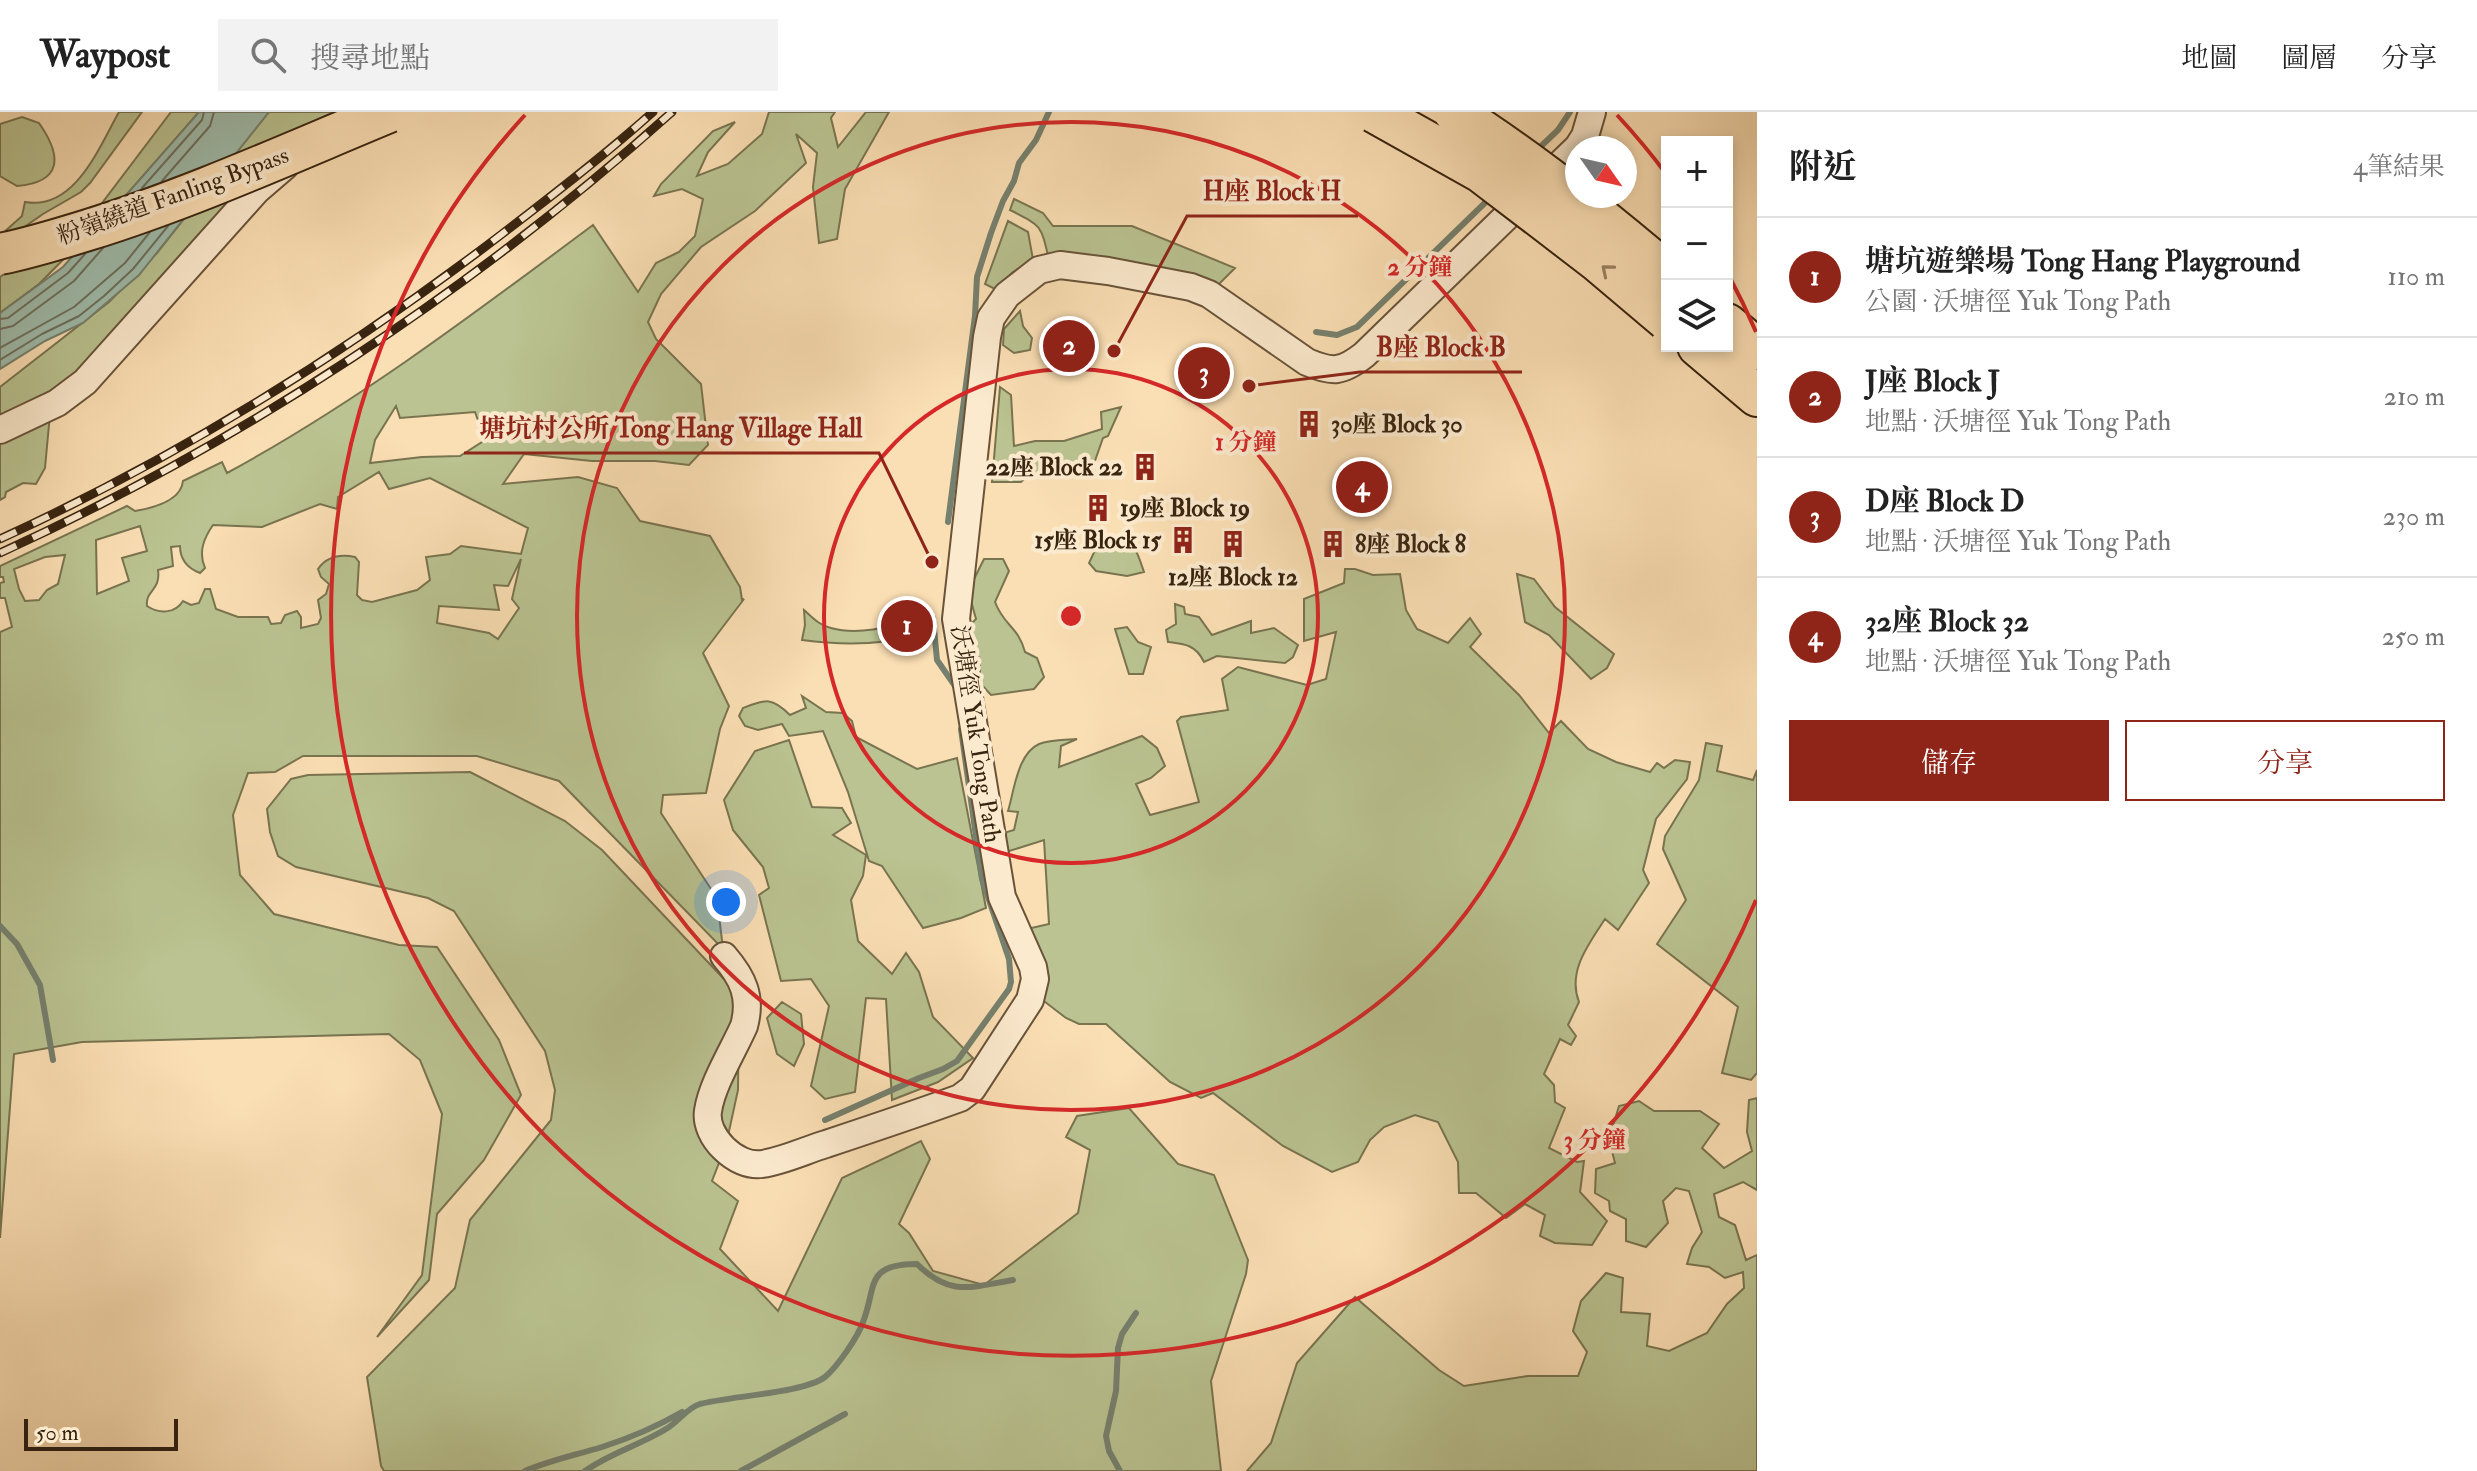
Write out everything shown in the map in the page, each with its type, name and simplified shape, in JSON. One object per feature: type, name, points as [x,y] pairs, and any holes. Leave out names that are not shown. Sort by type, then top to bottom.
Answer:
[{"type":"highway","name":"粉嶺繞道 Fanling Bypass","points":[[0,254],[24,250],[131,216],[237,176],[389,112]]},
{"type":"highway","points":[[1374,112],[1481,172],[1661,315]]},
{"type":"highway","points":[[1454,112],[1502,142],[1566,189],[1661,268]]},
{"type":"highway","points":[[1733,329],[1757,349]]},
{"type":"highway","points":[[1705,352],[1757,396]]},
{"type":"street","points":[[0,430],[57,403],[85,382],[256,191],[351,112]]},
{"type":"street","name":"沃塘徑 Yuk Tong Path","points":[[724,956],[743,981],[747,993],[747,1014],[711,1098],[708,1124],[712,1134],[733,1155],[751,1164],[762,1164],[966,1094],[1019,1018],[1034,990],[1033,967],[1002,897],[956,619],[987,337],[991,318],[1007,295],[1039,270],[1060,265],[1191,287],[1209,294],[1307,362],[1324,370],[1344,369],[1364,355],[1578,147],[1585,136],[1592,112]]},
{"type":"green space","points":[[119,112],[142,112],[90,183],[81,192],[0,244],[3,233],[22,216],[25,202],[43,202],[58,197],[83,174]]},
{"type":"green space","points":[[171,112],[199,112],[122,200],[39,284],[0,313],[0,277],[96,211]]},
{"type":"green space","points":[[268,112],[356,112],[301,152],[85,382],[0,430],[0,387],[109,302],[157,253]]},
{"type":"green space","points":[[769,112],[835,112],[831,118],[838,147],[866,112],[889,112],[845,189],[837,239],[819,243],[813,187],[817,153],[796,134],[806,163],[755,211],[701,247],[661,294],[648,322],[656,339],[701,384],[708,445],[689,465],[655,461],[592,461],[524,454],[503,484],[578,477],[617,488],[640,521],[710,536],[740,587],[744,599],[703,653],[729,706],[720,729],[706,793],[663,795],[661,813],[717,898],[723,949],[559,781],[477,756],[303,756],[275,772],[248,773],[233,815],[240,875],[274,914],[399,945],[437,947],[499,1040],[521,1095],[484,1160],[437,1214],[429,1280],[377,1337],[422,1275],[442,1114],[420,1060],[389,1034],[82,1042],[14,1054],[0,1238],[0,632],[12,627],[5,598],[0,598],[0,583],[4,582],[0,577],[0,566],[127,506],[135,511],[165,502],[177,494],[183,481],[222,462],[227,473],[275,446],[414,356],[593,225],[638,292],[656,263],[679,252],[695,236],[703,199],[682,189],[654,196],[661,184],[713,131],[735,122],[708,152],[697,176],[728,164],[762,134]],"holes":[[[396,406],[400,418],[475,412],[485,440],[460,456],[370,463],[375,440]],[[379,472],[389,489],[430,478],[528,528],[521,554],[461,546],[450,554],[426,557],[430,580],[417,590],[372,602],[362,600],[357,595],[359,562],[355,557],[330,559],[318,569],[329,584],[326,594],[318,600],[321,618],[318,624],[301,628],[301,617],[297,611],[285,615],[281,623],[271,624],[268,617],[238,617],[216,609],[210,589],[205,589],[199,603],[191,605],[183,601],[176,608],[166,611],[147,606],[148,597],[157,582],[158,570],[173,566],[171,547],[180,546],[185,563],[200,573],[205,568],[203,545],[213,525],[262,527],[320,504],[337,509],[338,497]],[[140,526],[147,551],[122,558],[129,581],[97,594],[96,540]],[[65,555],[58,584],[47,590],[39,600],[25,601],[14,569],[45,557]],[[521,559],[512,599],[519,608],[498,639],[489,633],[437,623],[439,606],[499,610],[494,585],[508,586]]]},
{"type":"green space","points":[[22,117],[39,123],[47,135],[54,165],[43,179],[17,186],[0,176],[0,124]]},
{"type":"green space","points":[[1014,199],[1043,213],[1053,226],[1132,226],[1235,268],[1213,290],[1049,260],[1042,233],[1034,224],[1010,210]]},
{"type":"green space","points":[[1008,221],[1028,232],[1034,265],[1013,272],[997,290],[985,284]]},
{"type":"green space","points":[[1020,311],[1023,326],[1032,338],[1030,350],[1014,353],[1003,345],[1004,329]]},
{"type":"green space","points":[[1000,387],[1011,395],[1014,446],[1035,441],[1064,441],[1102,429],[1101,412],[1121,407],[1108,436],[1103,438],[1090,475],[1062,472],[1060,478],[1031,473],[1021,482],[992,482]]},
{"type":"green space","points":[[50,414],[45,468],[36,484],[23,483],[6,492],[0,500],[0,438]]},
{"type":"green space","points":[[1107,535],[1133,546],[1144,572],[1127,576],[1096,571],[1089,563],[1097,546]]},
{"type":"green space","points":[[984,559],[1003,559],[1009,571],[995,602],[1019,637],[1025,652],[1037,658],[1044,677],[1034,689],[991,695],[980,683],[980,659],[970,645],[967,628],[976,619],[971,585]]},
{"type":"green space","points":[[1345,569],[1373,575],[1400,574],[1406,610],[1417,629],[1448,643],[1470,618],[1481,634],[1470,647],[1519,695],[1549,733],[1561,721],[1588,749],[1616,762],[1650,772],[1657,763],[1664,768],[1675,760],[1690,762],[1687,779],[1656,819],[1643,870],[1649,883],[1618,930],[1605,919],[1582,958],[1576,979],[1579,1002],[1568,1025],[1576,1036],[1571,1045],[1560,1039],[1544,1074],[1554,1085],[1555,1102],[1565,1108],[1549,1148],[1577,1162],[1584,1161],[1580,1192],[1607,1221],[1592,1245],[1555,1243],[1540,1236],[1545,1215],[1525,1204],[1506,1218],[1476,1193],[1459,1193],[1458,1162],[1438,1122],[1415,1115],[1384,1127],[1370,1140],[1358,1162],[1332,1172],[1283,1146],[1213,1093],[1201,1098],[1170,1082],[1106,1024],[1079,1024],[1040,998],[1027,929],[1049,924],[1044,840],[1006,852],[1002,840],[1007,832],[1014,830],[1018,812],[1008,811],[1026,756],[1039,744],[1077,739],[1061,746],[1059,767],[1142,736],[1157,748],[1165,766],[1151,778],[1136,784],[1150,815],[1199,802],[1177,721],[1181,717],[1228,710],[1222,679],[1238,667],[1307,685],[1326,679],[1336,632],[1304,641],[1304,599],[1344,583]]},
{"type":"green space","points":[[1517,574],[1534,579],[1555,607],[1614,654],[1607,668],[1591,679],[1549,635],[1525,622]]},
{"type":"green space","points":[[1175,604],[1184,607],[1185,614],[1199,617],[1212,635],[1251,621],[1251,633],[1274,628],[1298,645],[1293,657],[1285,663],[1217,656],[1204,662],[1189,646],[1168,642],[1166,630],[1176,624]]},
{"type":"green space","points":[[804,610],[827,627],[855,631],[928,616],[931,632],[868,643],[802,640]]},
{"type":"green space","points":[[1127,627],[1138,642],[1151,647],[1143,674],[1129,674],[1115,629]]},
{"type":"green space","points":[[802,696],[826,712],[843,713],[852,721],[856,737],[917,769],[957,758],[986,908],[923,928],[882,866],[869,861],[848,792],[823,731],[789,736],[782,724],[758,730],[745,726],[739,716],[743,708],[769,701],[790,715],[806,708]]},
{"type":"green space","points":[[789,740],[812,807],[842,808],[851,823],[833,835],[866,855],[863,876],[851,900],[858,941],[892,974],[906,953],[919,972],[933,1017],[973,1058],[938,1082],[892,1100],[886,999],[866,998],[855,1092],[825,1099],[811,1086],[829,1006],[811,979],[781,981],[759,895],[769,888],[763,867],[733,830],[724,800],[755,751]]},
{"type":"green space","points":[[1706,743],[1722,746],[1717,771],[1753,780],[1757,770],[1757,1073],[1751,1080],[1722,1073],[1738,1007],[1657,944],[1686,900],[1663,849],[1665,836],[1699,780]]},
{"type":"green space","points":[[470,772],[565,821],[602,850],[739,995],[738,1090],[726,1145],[712,1181],[738,1201],[720,1249],[778,1311],[842,1178],[921,1141],[930,1159],[899,1224],[909,1233],[933,1271],[984,1285],[1078,1213],[1090,1150],[1066,1137],[1077,1116],[1129,1108],[1178,1164],[1214,1175],[1248,1260],[1211,1381],[1221,1471],[384,1471],[367,1377],[455,1288],[470,1220],[551,1120],[555,1090],[545,1051],[454,911],[428,898],[296,867],[278,856],[267,809],[291,779],[308,775]]},
{"type":"green space","points":[[782,1002],[801,1014],[804,1044],[794,1066],[777,1054],[767,1018]]},
{"type":"green space","points":[[1757,1098],[1757,1190],[1743,1182],[1714,1194],[1719,1217],[1735,1225],[1746,1260],[1757,1255],[1757,1471],[1247,1471],[1271,1443],[1297,1363],[1355,1297],[1439,1370],[1464,1386],[1528,1376],[1578,1376],[1587,1352],[1573,1331],[1581,1301],[1606,1273],[1623,1278],[1621,1312],[1650,1314],[1647,1346],[1669,1351],[1707,1333],[1727,1304],[1744,1288],[1743,1272],[1725,1278],[1709,1267],[1687,1264],[1702,1232],[1689,1191],[1676,1188],[1663,1201],[1668,1223],[1646,1247],[1626,1241],[1626,1219],[1610,1211],[1609,1201],[1595,1193],[1596,1169],[1615,1163],[1609,1139],[1619,1106],[1639,1101],[1654,1111],[1700,1111],[1719,1124],[1702,1148],[1724,1168],[1752,1151],[1747,1132],[1749,1100]]},
{"type":"water","points":[[199,112],[269,112],[139,275],[83,323],[45,341],[0,369],[0,313],[63,267]]},
{"type":"waterway","points":[[948,522],[975,316],[977,277],[1019,163],[1036,140],[1049,112]]},
{"type":"waterway","points":[[1537,150],[1558,130],[1570,112]]},
{"type":"waterway","points":[[1316,332],[1337,335],[1357,327],[1490,198]]},
{"type":"waterway","points":[[933,618],[937,660],[955,686]]},
{"type":"waterway","points":[[825,1120],[957,1061],[1009,989],[1009,959],[982,879],[961,729]]},
{"type":"waterway","points":[[0,926],[17,944],[40,985],[53,1060]]},
{"type":"waterway","points":[[585,1471],[666,1429],[700,1404],[801,1387],[825,1377],[857,1336],[875,1280],[888,1268],[917,1264],[940,1281],[962,1287],[1013,1280]]},
{"type":"waterway","points":[[1120,1471],[1109,1451],[1106,1436],[1116,1391],[1118,1348],[1122,1334],[1136,1313]]},
{"type":"waterway","points":[[525,1471],[623,1440],[682,1412]]},
{"type":"waterway","points":[[741,1471],[845,1414]]},
{"type":"railway","points":[[0,539],[196,438],[322,361],[502,234],[653,112]]},
{"type":"railway","points":[[0,553],[180,462],[352,358],[517,240],[596,178],[672,112]]},
{"type":"place","name":"J座 Block J","points":[[1069,346]]},
{"type":"place","name":"H座 Block H","points":[[1114,351]]},
{"type":"place","name":"D座 Block D","points":[[1204,373]]},
{"type":"place","name":"B座 Block B","points":[[1249,386]]},
{"type":"place","name":"30座 Block 30","points":[[1309,424]]},
{"type":"place","name":"22座 Block 22","points":[[1145,467]]},
{"type":"place","name":"32座 Block 32","points":[[1362,487]]},
{"type":"place","name":"19座 Block 19","points":[[1098,508]]},
{"type":"place","name":"15座 Block 15","points":[[1183,540]]},
{"type":"place","name":"12座 Block 12","points":[[1233,544]]},
{"type":"place","name":"8座 Block 8","points":[[1333,544]]},
{"type":"place","name":"塘坑村公所 Tong Hang Village Hall","points":[[932,562]]},
{"type":"place","name":"塘坑遊樂場 Tong Hang Playground","points":[[907,626]]}]
